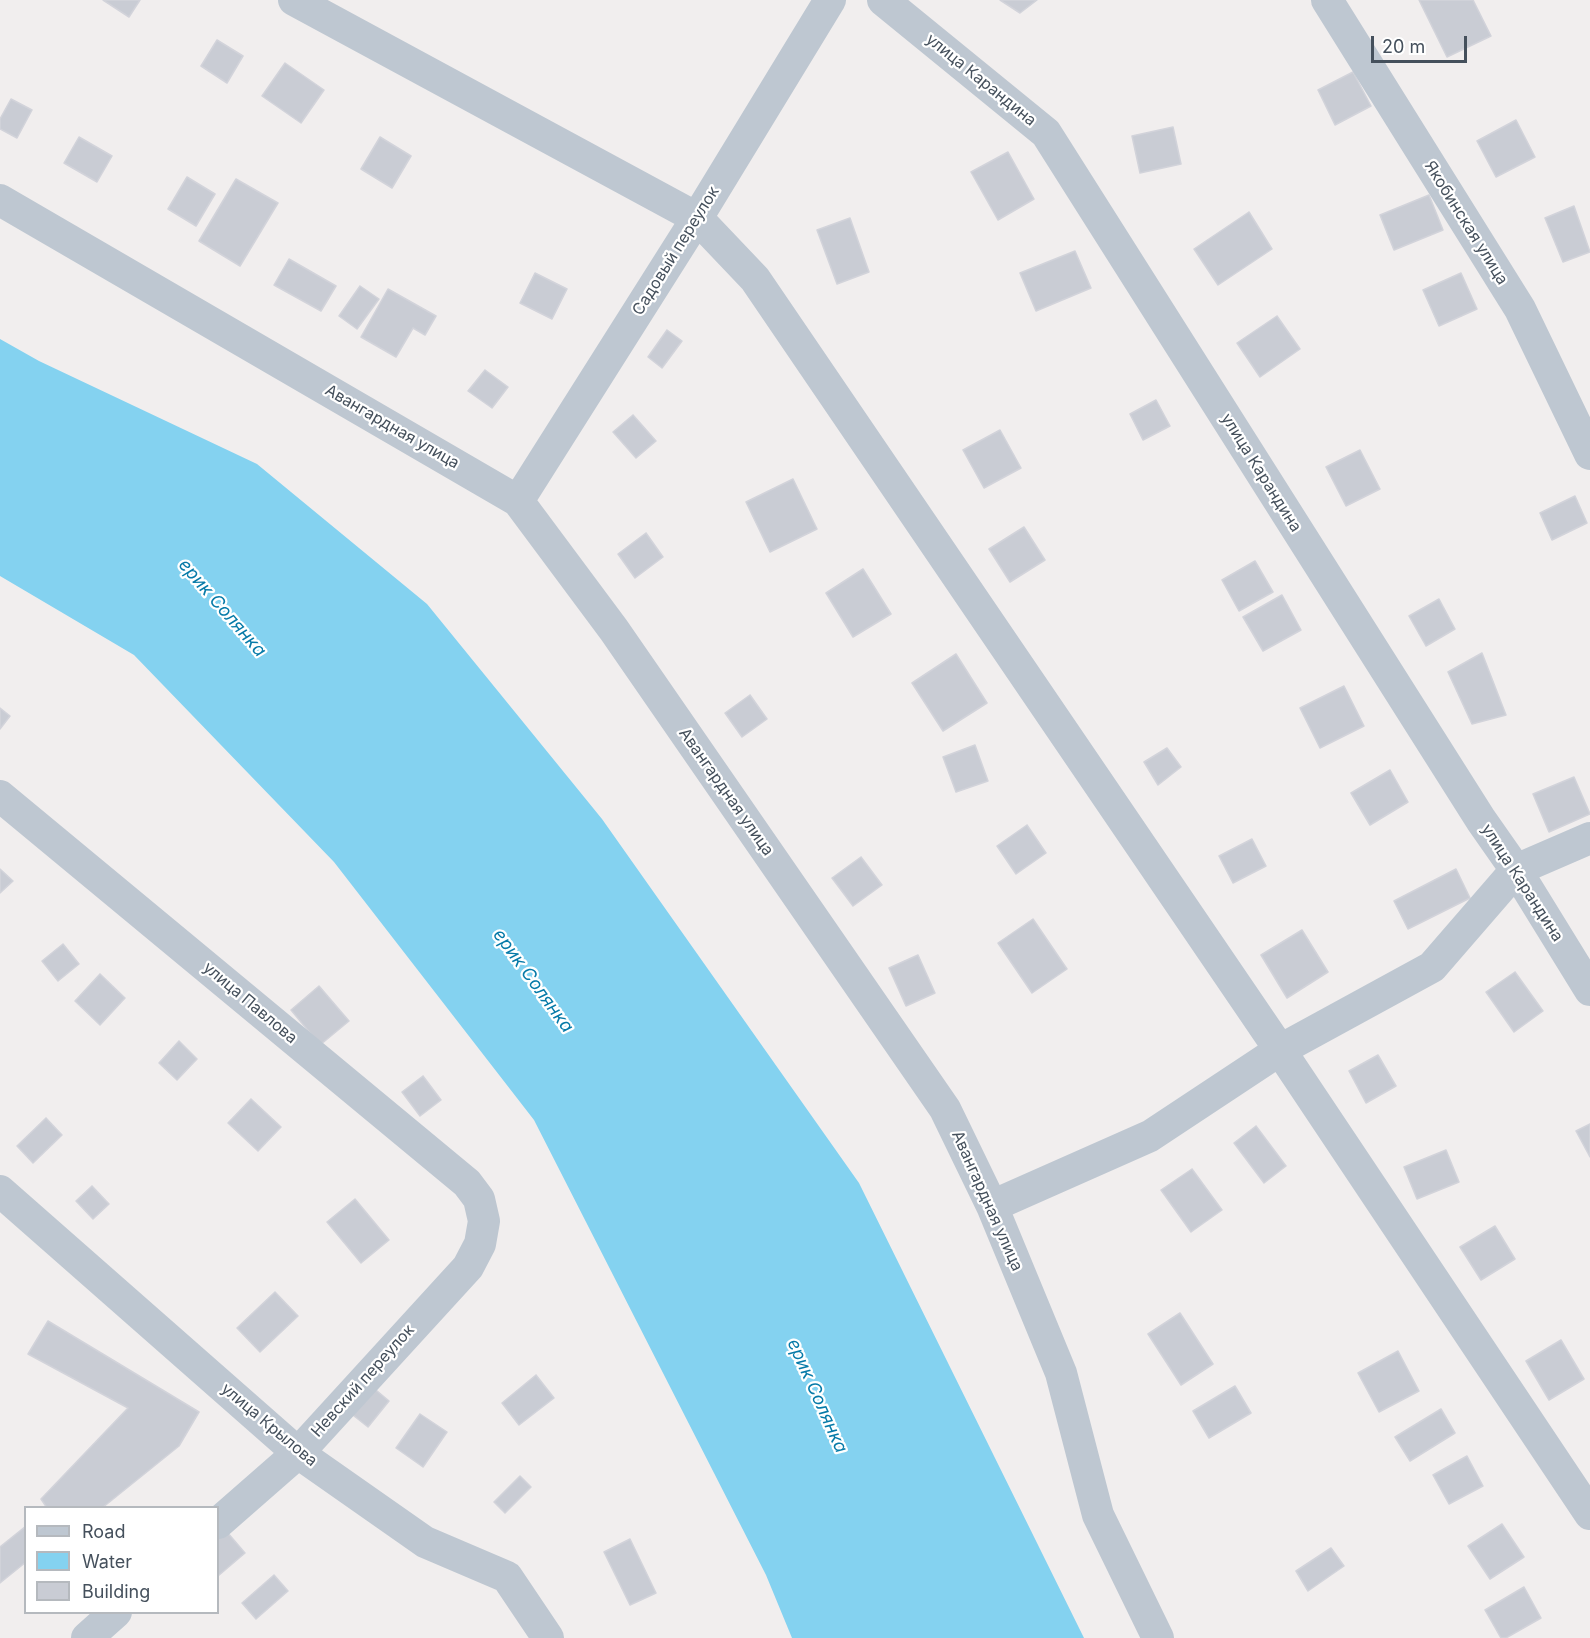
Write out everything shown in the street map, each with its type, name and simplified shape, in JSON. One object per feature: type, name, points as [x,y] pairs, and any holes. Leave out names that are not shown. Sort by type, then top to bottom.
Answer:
[{"type":"street","points":[[294,0],[697,218],[755,279],[1280,1050],[1590,1514]]},
{"type":"street","name":"Садовый переулок","points":[[518,501],[697,218],[830,0]]},
{"type":"street","name":"улица Карандина","points":[[882,0],[1046,133],[1468,800],[1516,870],[1590,990]]},
{"type":"street","name":"Якобинская улица","points":[[1327,0],[1520,309],[1590,454]]},
{"type":"street","name":"Авангардная улица","points":[[0,200],[518,501],[614,630],[945,1109],[992,1206],[1061,1373],[1098,1515],[1158,1638]]},
{"type":"street","name":"улица Павлова","points":[[0,796],[467,1183],[479,1199],[484,1221]]},
{"type":"street","points":[[992,1206],[1150,1136],[1280,1050],[1432,966],[1516,870],[1590,838]]},
{"type":"street","name":"улица Крылова","points":[[0,1191],[298,1453],[425,1542],[507,1577],[548,1638]]},
{"type":"street","name":"Невский переулок","points":[[219,1523],[298,1453],[468,1267],[480,1245],[484,1221]]},
{"type":"street","points":[[87,1638],[114,1614]]},
{"type":"water","name":"ерик Солянка","points":[[0,339],[39,361],[257,464],[427,604],[602,819],[859,1183],[1084,1638],[792,1638],[766,1575],[534,1120],[334,862],[134,655],[0,576]]},
{"type":"building","points":[[103,0],[140,0],[129,17]]},
{"type":"building","points":[[1000,0],[1037,0],[1020,13]]},
{"type":"building","points":[[1419,0],[1473,0],[1491,36],[1447,57]]},
{"type":"building","points":[[217,40],[243,56],[227,83],[201,66]]},
{"type":"building","points":[[285,63],[324,90],[301,123],[262,96]]},
{"type":"building","points":[[1353,72],[1371,106],[1335,125],[1318,90]]},
{"type":"building","points":[[11,99],[32,110],[17,138],[0,129],[0,119]]},
{"type":"building","points":[[1516,120],[1535,157],[1496,177],[1477,141]]},
{"type":"building","points":[[1173,127],[1181,164],[1140,173],[1132,136]]},
{"type":"building","points":[[79,137],[112,156],[97,182],[64,163]]},
{"type":"building","points":[[380,137],[411,156],[392,188],[361,169]]},
{"type":"building","points":[[1008,152],[1034,199],[998,220],[971,172]]},
{"type":"building","points":[[187,177],[215,194],[196,226],[168,209]]},
{"type":"building","points":[[236,179],[278,203],[240,266],[199,241]]},
{"type":"building","points":[[1429,195],[1443,230],[1394,250],[1380,215]]},
{"type":"building","points":[[1574,206],[1590,252],[1563,262],[1545,218]]},
{"type":"building","points":[[1249,212],[1272,249],[1218,285],[1194,249]]},
{"type":"building","points":[[850,218],[869,272],[837,284],[817,230]]},
{"type":"building","points":[[1075,251],[1091,288],[1036,311],[1020,273]]},
{"type":"building","points":[[289,259],[336,286],[321,311],[274,285]]},
{"type":"building","points":[[535,273],[567,289],[552,319],[520,303]]},
{"type":"building","points":[[1461,273],[1477,309],[1439,326],[1423,290]]},
{"type":"building","points":[[360,286],[379,299],[357,329],[339,316]]},
{"type":"building","points":[[388,289],[436,316],[425,335],[413,328],[396,357],[361,337]]},
{"type":"building","points":[[1277,316],[1300,349],[1260,377],[1237,343]]},
{"type":"building","points":[[667,330],[682,341],[662,368],[648,357]]},
{"type":"building","points":[[485,370],[508,387],[492,408],[468,391]]},
{"type":"building","points":[[1156,400],[1170,426],[1143,440],[1130,414]]},
{"type":"building","points":[[633,415],[656,441],[636,458],[613,432]]},
{"type":"building","points":[[1000,430],[1021,468],[984,488],[963,450]]},
{"type":"building","points":[[1360,450],[1380,489],[1346,506],[1326,467]]},
{"type":"building","points":[[793,479],[817,529],[770,552],[746,502]]},
{"type":"building","points":[[1575,496],[1587,523],[1552,540],[1540,513]]},
{"type":"building","points":[[1024,527],[1045,560],[1010,582],[989,549]]},
{"type":"building","points":[[646,533],[663,557],[635,578],[618,554]]},
{"type":"building","points":[[1255,561],[1273,592],[1239,611],[1222,580]]},
{"type":"building","points":[[863,569],[891,614],[853,637],[826,593]]},
{"type":"building","points":[[1282,595],[1301,630],[1263,651],[1243,617]]},
{"type":"building","points":[[1439,599],[1455,629],[1426,646],[1409,616]]},
{"type":"building","points":[[1482,653],[1506,715],[1472,724],[1448,672]]},
{"type":"building","points":[[956,654],[987,703],[943,731],[912,683]]},
{"type":"building","points":[[1344,686],[1364,726],[1320,748],[1300,708]]},
{"type":"building","points":[[750,695],[767,719],[742,737],[725,713]]},
{"type":"building","points":[[0,708],[10,716],[0,729]]},
{"type":"building","points":[[975,745],[988,781],[956,792],[943,757]]},
{"type":"building","points":[[1167,748],[1181,767],[1158,785],[1144,762]]},
{"type":"building","points":[[1390,770],[1408,802],[1370,825],[1351,793]]},
{"type":"building","points":[[1574,777],[1590,814],[1549,832],[1533,794]]},
{"type":"building","points":[[1027,825],[1046,853],[1016,874],[997,846]]},
{"type":"building","points":[[1252,839],[1266,866],[1233,883],[1219,856]]},
{"type":"building","points":[[861,857],[882,885],[853,906],[832,878]]},
{"type":"building","points":[[0,869],[13,881],[0,893]]},
{"type":"building","points":[[1456,869],[1470,898],[1408,929],[1394,901]]},
{"type":"building","points":[[1033,919],[1067,969],[1032,993],[998,943]]},
{"type":"building","points":[[1302,930],[1328,972],[1287,998],[1261,955]]},
{"type":"building","points":[[63,944],[79,964],[58,981],[42,961]]},
{"type":"building","points":[[918,955],[935,993],[906,1006],[889,968]]},
{"type":"building","points":[[1515,972],[1543,1011],[1514,1032],[1486,992]]},
{"type":"building","points":[[100,974],[125,998],[100,1025],[75,1001]]},
{"type":"building","points":[[319,986],[349,1021],[320,1045],[291,1010]]},
{"type":"building","points":[[179,1041],[197,1059],[177,1080],[159,1063]]},
{"type":"building","points":[[1378,1055],[1396,1086],[1366,1103],[1349,1071]]},
{"type":"building","points":[[423,1076],[441,1100],[420,1116],[402,1092]]},
{"type":"building","points":[[251,1099],[281,1127],[258,1151],[228,1123]]},
{"type":"building","points":[[46,1118],[62,1135],[33,1163],[17,1146]]},
{"type":"building","points":[[1590,1124],[1590,1157],[1576,1131]]},
{"type":"building","points":[[1256,1126],[1286,1166],[1264,1183],[1234,1143]]},
{"type":"building","points":[[1446,1150],[1459,1182],[1417,1199],[1404,1167]]},
{"type":"building","points":[[1192,1169],[1222,1210],[1191,1232],[1161,1190]]},
{"type":"building","points":[[92,1186],[109,1204],[93,1219],[76,1201]]},
{"type":"building","points":[[355,1199],[389,1240],[361,1263],[327,1222]]},
{"type":"building","points":[[1495,1226],[1515,1259],[1481,1280],[1460,1247]]},
{"type":"building","points":[[275,1292],[298,1316],[260,1352],[237,1328]]},
{"type":"building","points":[[1180,1313],[1213,1364],[1181,1385],[1148,1334]]},
{"type":"building","points":[[48,1321],[199,1412],[179,1446],[104,1506],[46,1506],[41,1499],[128,1408],[28,1354]]},
{"type":"building","points":[[1561,1340],[1584,1379],[1549,1400],[1526,1361]]},
{"type":"building","points":[[1398,1351],[1419,1391],[1379,1412],[1358,1373]]},
{"type":"building","points":[[536,1375],[554,1398],[519,1425],[502,1403]]},
{"type":"building","points":[[370,1385],[389,1401],[368,1427],[349,1412]]},
{"type":"building","points":[[1235,1386],[1251,1413],[1209,1438],[1193,1411]]},
{"type":"building","points":[[1441,1409],[1455,1433],[1410,1461],[1395,1437]]},
{"type":"building","points":[[420,1414],[447,1432],[423,1467],[396,1448]]},
{"type":"building","points":[[1467,1456],[1483,1486],[1449,1504],[1433,1475]]},
{"type":"building","points":[[520,1476],[531,1487],[505,1513],[494,1502]]},
{"type":"building","points":[[1502,1524],[1524,1557],[1490,1579],[1468,1546]]},
{"type":"building","points":[[221,1525],[245,1553],[219,1575],[219,1527]]},
{"type":"building","points":[[24,1528],[24,1564],[0,1583],[0,1547]]},
{"type":"building","points":[[630,1539],[656,1593],[630,1605],[604,1552]]},
{"type":"building","points":[[1331,1548],[1344,1566],[1308,1591],[1296,1571]]},
{"type":"building","points":[[274,1575],[288,1591],[256,1619],[242,1603]]},
{"type":"building","points":[[1524,1587],[1541,1618],[1506,1638],[1501,1638],[1485,1610]]}]
